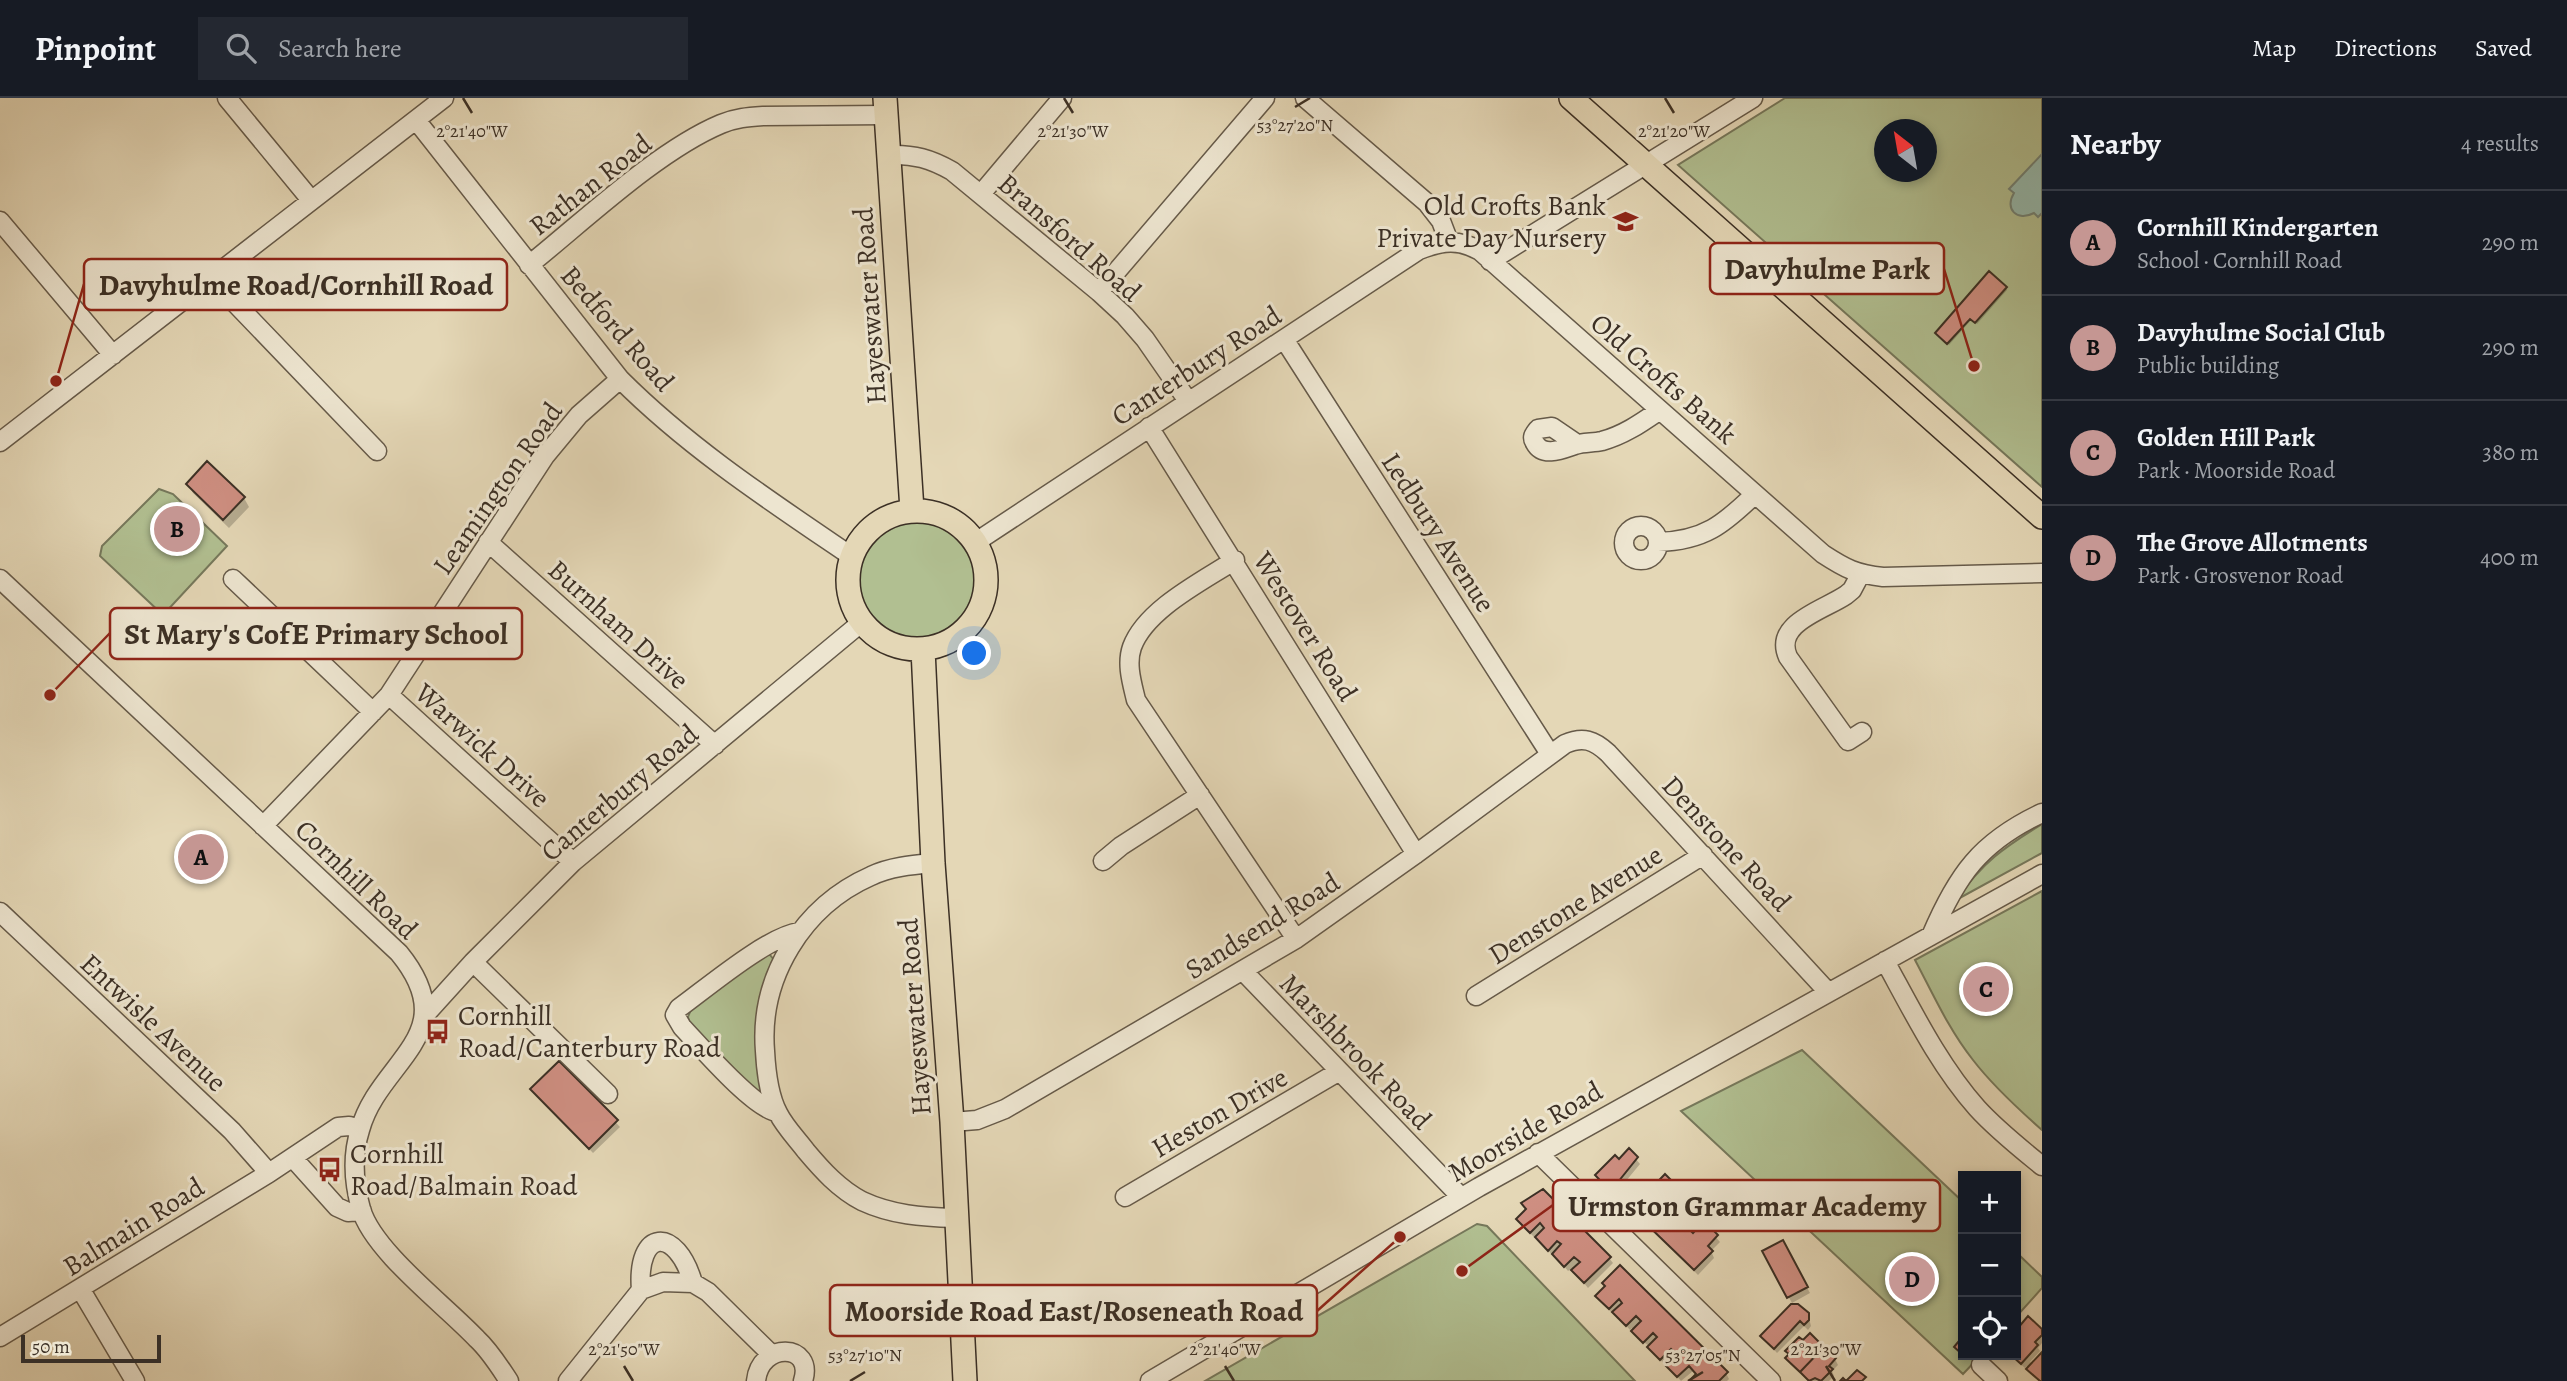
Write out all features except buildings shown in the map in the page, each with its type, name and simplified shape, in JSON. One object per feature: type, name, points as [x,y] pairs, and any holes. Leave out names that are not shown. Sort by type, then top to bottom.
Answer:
[{"type":"main road","points":[[1571,98],[2042,517]]},
{"type":"main road","name":"Hayeswater Road","points":[[886,107],[912,510]]},
{"type":"main road","points":[[912,510],[947,516],[962,526],[976,542],[985,563],[987,583],[983,603],[974,620],[960,635],[943,645],[923,649],[902,648],[880,639],[862,622],[851,602],[847,579],[852,556],[859,541],[870,528],[884,518],[912,510]]},
{"type":"main road","name":"Hayeswater Road","points":[[923,649],[933,863],[952,1122],[965,1381]]},
{"type":"street","points":[[227,98],[311,200]]},
{"type":"street","points":[[0,442],[444,98]]},
{"type":"street","points":[[981,194],[1062,98]]},
{"type":"street","points":[[1099,292],[1265,98]]},
{"type":"street","points":[[1306,98],[1427,203],[1441,221],[1449,242]]},
{"type":"street","points":[[1490,261],[1753,98]]},
{"type":"street","name":"Rathan Road","points":[[530,265],[640,175],[720,124],[744,117],[886,107]]},
{"type":"street","name":"Bedford Road","points":[[416,120],[620,379],[701,452],[852,556]]},
{"type":"street","name":"Bransford Road","points":[[890,155],[919,156],[933,160],[981,194],[1099,292],[1145,338],[1188,401]]},
{"type":"street","points":[[0,221],[113,355]]},
{"type":"street","name":"Old Crofts Bank","points":[[1449,242],[1470,245],[1490,261],[1823,554],[1860,575],[1883,577],[2042,573]]},
{"type":"street","name":"Canterbury Road","points":[[976,542],[1419,250],[1449,242]]},
{"type":"street","points":[[211,278],[377,450]]},
{"type":"street","name":"Ledbury Avenue","points":[[1284,339],[1550,754]]},
{"type":"street","name":"Leamington Road","points":[[263,826],[388,695],[561,435],[620,379]]},
{"type":"street","points":[[1577,444],[1612,438],[1635,428],[1660,410]]},
{"type":"street","name":"Westover Road","points":[[1149,426],[1416,854]]},
{"type":"street","points":[[1658,542],[1677,542],[1707,532],[1732,516],[1755,494]]},
{"type":"street","name":"Burnham Drive","points":[[488,541],[715,745]]},
{"type":"street","points":[[1235,560],[1164,606],[1146,624],[1132,647],[1129,674],[1136,700],[1296,939]]},
{"type":"street","points":[[1860,575],[1846,595],[1791,629],[1784,638],[1784,648],[1848,741],[1862,732]]},
{"type":"street","name":"Cornhill Road","points":[[0,579],[398,953],[410,966],[417,982],[425,1015]]},
{"type":"street","name":"Warwick Drive","points":[[233,579],[373,712]]},
{"type":"street","name":"Canterbury Road","points":[[425,1015],[473,962],[573,862],[862,622]]},
{"type":"street","name":"Warwick Drive","points":[[388,695],[573,862]]},
{"type":"street","name":"Sandsend Road","points":[[952,1122],[977,1120],[1005,1109],[1296,939],[1550,754],[1565,744],[1583,739]]},
{"type":"street","name":"Denstone Road","points":[[1583,739],[1590,740],[1608,753],[1828,992]]},
{"type":"street","points":[[1103,861],[1121,846],[1200,795]]},
{"type":"street","points":[[1931,936],[1966,868],[2005,834],[2042,813]]},
{"type":"street","name":"Denstone Avenue","points":[[1476,996],[1703,855]]},
{"type":"street","points":[[933,863],[904,866],[871,876],[824,906],[799,932],[780,963],[766,1009],[764,1037],[766,1069],[777,1112],[821,1170],[859,1199],[894,1213],[955,1218]]},
{"type":"street","name":"Moorside Road","points":[[1150,1381],[1538,1153],[2042,874]]},
{"type":"street","name":"Entwisle Avenue","points":[[0,912],[222,1122],[267,1170]]},
{"type":"street","points":[[777,1112],[769,1111],[752,1098],[682,1027],[675,1015],[679,1008],[763,948],[787,934],[799,932]]},
{"type":"street","points":[[1885,961],[1923,1030],[1958,1085],[1978,1109],[2042,1166]]},
{"type":"street","points":[[473,962],[608,1094]]},
{"type":"street","name":"Marshbrook Road","points":[[1243,971],[1461,1197]]},
{"type":"street","points":[[425,1015],[410,1051],[370,1107],[360,1129],[355,1153],[356,1182],[362,1211],[370,1229],[383,1247],[476,1337],[509,1381]]},
{"type":"street","name":"Heston Drive","points":[[1125,1197],[1338,1072]]},
{"type":"street","name":"Balmain Road","points":[[0,1337],[81,1290],[267,1170],[293,1158],[338,1128],[349,1126],[360,1129]]},
{"type":"street","points":[[1538,1153],[1771,1381]]},
{"type":"street","points":[[293,1158],[337,1207],[348,1212],[362,1211]]},
{"type":"street","points":[[641,1290],[640,1263],[644,1252],[662,1242],[671,1243],[681,1253],[693,1283]]},
{"type":"street","points":[[568,1381],[641,1290],[663,1282],[693,1283],[708,1292],[771,1354]]},
{"type":"street","points":[[81,1290],[135,1381]]},
{"type":"street","points":[[756,1381],[761,1364],[771,1354],[785,1352],[799,1356],[805,1368],[803,1381]]},
{"type":"street","points":[[1981,1365],[1998,1381]]},
{"type":"green space","points":[[1785,98],[2042,98],[2042,487],[1678,165]]},
{"type":"green space","points":[[159,489],[173,494],[227,546],[163,615],[100,556],[102,546]]},
{"type":"green space","points":[[918,521],[941,526],[960,538],[972,557],[977,580],[972,603],[960,622],[941,634],[918,639],[895,634],[876,622],[864,603],[859,580],[864,557],[876,538],[895,526]]},
{"type":"green space","points":[[2042,824],[2042,853],[1956,900],[1975,875],[1994,857]]},
{"type":"green space","points":[[2042,891],[2042,1130],[1997,1088],[1964,1048],[1915,960]]},
{"type":"green space","points":[[765,955],[770,955],[774,960],[762,992],[757,1018],[762,1091],[757,1093],[691,1028],[688,1017],[692,1007]]},
{"type":"green space","points":[[1802,1050],[1958,1197],[1958,1360],[1976,1360],[1963,1374],[1681,1111]]},
{"type":"green space","points":[[1477,1224],[1487,1226],[1635,1381],[1205,1381]]},
{"type":"green space","points":[[2021,1257],[2042,1277],[2042,1288],[2021,1311]]},
{"type":"water","points":[[2042,154],[2042,213],[2038,217],[2034,213],[2018,215],[2011,209],[2014,193],[2009,189]]},
{"type":"place","name":"Old Crofts Bank Private Day Nursery","points":[[1626,221]]},
{"type":"place","name":"Davyhulme Park","points":[[1974,366]]},
{"type":"place","name":"Davyhulme Road/Cornhill Road","points":[[56,381]]},
{"type":"place","name":"Davyhulme Social Club","points":[[177,529]]},
{"type":"place","name":"St Mary's CofE Primary School","points":[[50,695]]},
{"type":"place","name":"Cornhill Kindergarten","points":[[201,857]]},
{"type":"place","name":"Golden Hill Park","points":[[1986,989]]},
{"type":"place","name":"Cornhill Road/Canterbury Road","points":[[438,1031]]},
{"type":"place","name":"Cornhill Road/Balmain Road","points":[[330,1169]]},
{"type":"place","name":"Moorside Road East/Roseneath Road","points":[[1400,1237]]},
{"type":"place","name":"Urmston Grammar Academy","points":[[1462,1271]]},
{"type":"place","name":"The Grove Allotments","points":[[1912,1279]]}]
